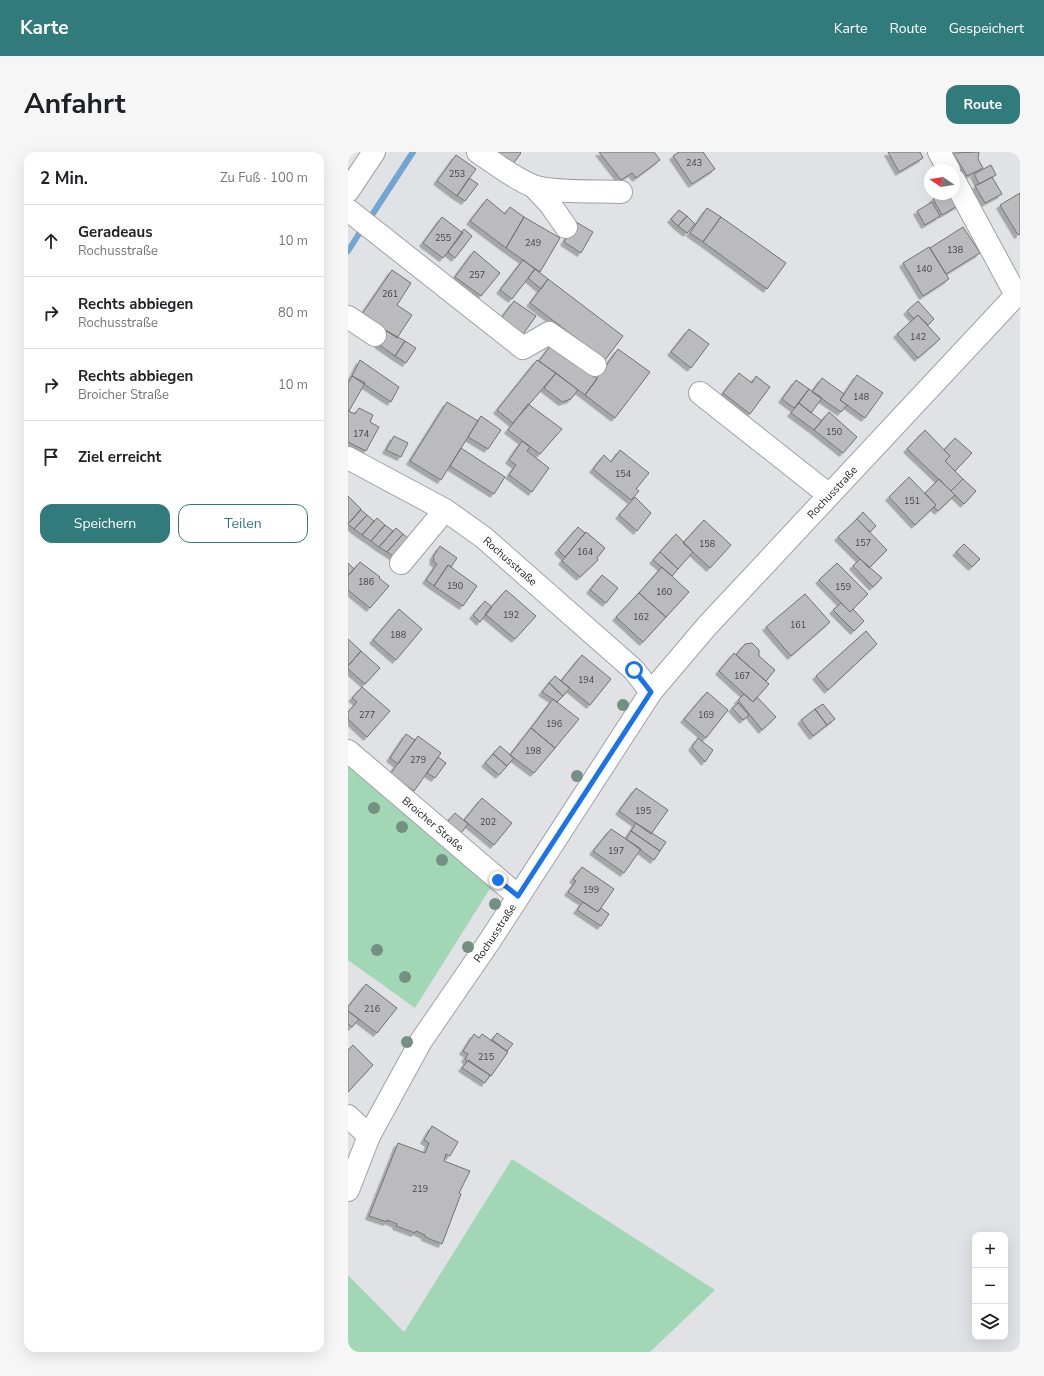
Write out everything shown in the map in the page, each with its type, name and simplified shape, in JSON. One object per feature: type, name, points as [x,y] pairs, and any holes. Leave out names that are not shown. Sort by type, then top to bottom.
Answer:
[{"type":"street","points":[[348,192],[374,152]]},
{"type":"street","points":[[478,152],[511,175],[534,187],[550,204],[566,227]]},
{"type":"street","points":[[939,152],[946,164]]},
{"type":"street","points":[[534,187],[564,190],[621,192]]},
{"type":"street","name":"Rochusstraße","points":[[348,1190],[369,1136],[421,1041],[518,896],[651,692],[707,626],[1018,293],[960,191]]},
{"type":"street","points":[[348,210],[523,348],[549,333],[595,365]]},
{"type":"street","points":[[348,317],[375,336]]},
{"type":"street","points":[[700,393],[829,495]]},
{"type":"street","name":"Rochusstraße","points":[[348,458],[445,510],[483,537],[628,665],[651,692]]},
{"type":"street","points":[[401,563],[445,510]]},
{"type":"street","name":"Broicher Straße","points":[[348,751],[518,896]]},
{"type":"street","points":[[348,1116],[369,1136]]},
{"type":"green space","points":[[348,756],[405,805],[406,815],[491,887],[415,1008],[348,960]]},
{"type":"green space","points":[[512,1159],[715,1290],[650,1352],[348,1352],[348,1275],[404,1332]]},
{"type":"building","points":[[498,152],[521,153],[510,168],[494,157]]},
{"type":"building","points":[[599,152],[654,152],[660,160],[636,178],[632,173],[621,180]]},
{"type":"building","points":[[679,152],[703,152],[715,169],[692,184],[673,156]]},
{"type":"building","points":[[888,152],[920,152],[923,158],[899,172]]},
{"type":"building","points":[[979,152],[978,159],[983,168],[967,176],[953,153]]},
{"type":"building","points":[[456,155],[476,169],[457,196],[437,181]]},
{"type":"building","points":[[991,165],[996,175],[979,184],[974,174]]},
{"type":"building","points":[[992,177],[1002,194],[985,203],[975,186]]},
{"type":"building","points":[[469,178],[478,184],[465,201],[457,196]]},
{"type":"building","points":[[1020,193],[1020,234],[1018,235],[1000,205]]},
{"type":"building","points":[[487,199],[505,214],[510,207],[524,217],[506,248],[470,221]]},
{"type":"building","points":[[934,200],[959,200],[962,203],[942,215]]},
{"type":"building","points":[[932,202],[940,216],[925,225],[917,211]]},
{"type":"building","points":[[707,208],[721,217],[703,242],[690,233]]},
{"type":"building","points":[[679,210],[687,216],[678,226],[671,219]]},
{"type":"building","points":[[687,216],[695,224],[687,233],[678,226]]},
{"type":"building","points":[[442,217],[463,233],[443,258],[423,243]]},
{"type":"building","points":[[524,217],[560,238],[540,272],[506,248]]},
{"type":"building","points":[[721,217],[786,263],[767,289],[703,242]]},
{"type":"building","points":[[576,222],[593,232],[581,253],[564,242]]},
{"type":"building","points":[[963,227],[980,253],[946,274],[930,248]]},
{"type":"building","points":[[464,229],[472,236],[455,258],[448,252]]},
{"type":"building","points":[[929,247],[949,279],[923,296],[903,263]]},
{"type":"building","points":[[474,251],[500,273],[481,296],[455,277]]},
{"type":"building","points":[[523,260],[535,269],[512,299],[500,290]]},
{"type":"building","points":[[535,269],[548,279],[541,289],[528,278]]},
{"type":"building","points":[[392,270],[411,283],[397,305],[412,315],[397,338],[362,314]]},
{"type":"building","points":[[548,279],[623,336],[605,360],[530,303]]},
{"type":"building","points":[[514,301],[536,316],[521,337],[499,321]]},
{"type":"building","points":[[918,301],[934,319],[928,325],[918,315],[914,319],[907,311]]},
{"type":"building","points":[[918,315],[940,339],[918,358],[897,334]]},
{"type":"building","points":[[689,329],[709,344],[691,368],[671,352]]},
{"type":"building","points":[[387,331],[405,341],[395,356],[378,344]]},
{"type":"building","points":[[405,341],[416,348],[406,363],[395,356]]},
{"type":"building","points":[[551,345],[597,379],[585,395],[539,361]]},
{"type":"building","points":[[618,349],[650,372],[615,418],[585,395]]},
{"type":"building","points":[[360,360],[399,387],[391,402],[352,376]]},
{"type":"building","points":[[537,360],[556,373],[513,423],[497,410]]},
{"type":"building","points":[[556,373],[578,390],[571,399],[562,402],[544,388]]},
{"type":"building","points":[[739,373],[752,383],[756,376],[770,387],[750,414],[723,393]]},
{"type":"building","points":[[857,375],[883,393],[865,418],[840,400]]},
{"type":"building","points":[[352,376],[365,383],[348,411],[348,383]]},
{"type":"building","points":[[822,378],[844,394],[840,400],[847,405],[841,412],[812,392]]},
{"type":"building","points":[[796,380],[809,389],[794,408],[782,399]]},
{"type":"building","points":[[809,389],[822,398],[811,413],[799,403]]},
{"type":"building","points":[[447,402],[478,421],[441,480],[410,461]]},
{"type":"building","points":[[799,403],[822,421],[814,430],[791,413]]},
{"type":"building","points":[[528,404],[562,429],[540,454],[508,430]]},
{"type":"building","points":[[359,408],[373,415],[370,422],[379,427],[366,451],[348,442],[348,411],[355,414]]},
{"type":"building","points":[[829,412],[857,437],[843,453],[814,430]]},
{"type":"building","points":[[481,416],[501,430],[488,449],[468,437]]},
{"type":"building","points":[[925,430],[950,456],[945,461],[963,479],[951,491],[907,449]]},
{"type":"building","points":[[394,436],[408,443],[401,457],[386,450]]},
{"type":"building","points":[[955,438],[972,453],[955,471],[945,461],[950,456],[944,450]]},
{"type":"building","points":[[522,441],[530,447],[527,451],[549,468],[532,492],[509,475],[516,465],[509,460]]},
{"type":"building","points":[[461,448],[505,477],[494,494],[450,466]]},
{"type":"building","points":[[620,450],[649,473],[636,489],[639,491],[631,500],[593,469],[604,455],[611,462]]},
{"type":"building","points":[[909,477],[936,505],[915,525],[889,497]]},
{"type":"building","points":[[939,479],[955,495],[938,511],[934,507],[936,505],[925,493]]},
{"type":"building","points":[[963,479],[976,491],[964,504],[951,491]]},
{"type":"building","points":[[348,496],[361,509],[348,524]]},
{"type":"building","points":[[635,497],[651,513],[637,531],[619,515]]},
{"type":"building","points":[[361,510],[367,515],[354,529],[348,524]]},
{"type":"building","points":[[863,512],[876,526],[870,532],[857,519]]},
{"type":"building","points":[[367,515],[374,521],[362,535],[354,529]]},
{"type":"building","points":[[377,518],[385,525],[371,541],[362,535]]},
{"type":"building","points":[[857,519],[887,550],[869,568],[838,537]]},
{"type":"building","points":[[704,520],[731,545],[710,568],[683,543]]},
{"type":"building","points":[[385,525],[393,531],[379,547],[371,541]]},
{"type":"building","points":[[578,527],[585,533],[565,557],[558,550]]},
{"type":"building","points":[[396,528],[403,534],[387,552],[379,547]]},
{"type":"building","points":[[586,532],[605,548],[597,558],[598,560],[580,577],[562,561]]},
{"type":"building","points":[[403,534],[411,541],[396,558],[387,552]]},
{"type":"building","points":[[676,534],[693,552],[678,569],[660,552]]},
{"type":"building","points":[[964,544],[980,559],[972,567],[956,552]]},
{"type":"building","points":[[440,546],[457,558],[451,567],[448,565],[434,586],[426,580],[437,564],[433,561],[433,557]]},
{"type":"building","points":[[660,552],[678,569],[672,576],[653,560]]},
{"type":"building","points":[[860,559],[882,578],[873,587],[853,566]]},
{"type":"building","points":[[360,562],[389,586],[370,608],[348,590],[348,576]]},
{"type":"building","points":[[348,563],[354,569],[348,576]]},
{"type":"building","points":[[837,563],[868,594],[850,612],[819,580]]},
{"type":"building","points":[[448,565],[477,586],[463,606],[434,586]]},
{"type":"building","points":[[662,567],[689,592],[666,617],[639,593]]},
{"type":"building","points":[[602,575],[618,588],[606,603],[590,590]]},
{"type":"building","points":[[506,590],[536,616],[515,639],[485,614]]},
{"type":"building","points":[[639,593],[666,617],[643,642],[616,617]]},
{"type":"building","points":[[805,594],[830,622],[791,656],[766,627]]},
{"type":"building","points":[[485,601],[492,607],[480,622],[473,615]]},
{"type":"building","points":[[841,603],[850,612],[853,609],[864,621],[854,631],[833,610]]},
{"type":"building","points":[[399,609],[422,629],[396,660],[373,640]]},
{"type":"building","points":[[866,631],[877,644],[828,690],[816,676]]},
{"type":"building","points":[[348,639],[361,651],[348,666]]},
{"type":"building","points":[[752,643],[759,650],[759,656],[775,670],[766,681],[736,655],[745,644]]},
{"type":"building","points":[[361,651],[380,668],[365,684],[348,669],[348,666]]},
{"type":"building","points":[[734,653],[769,684],[753,702],[719,671]]},
{"type":"building","points":[[582,655],[611,679],[590,705],[561,681]]},
{"type":"building","points":[[555,676],[570,688],[563,696],[549,683]]},
{"type":"building","points":[[549,683],[563,696],[557,702],[542,692]]},
{"type":"building","points":[[362,687],[390,711],[367,737],[348,719],[348,712],[357,702],[352,698]]},
{"type":"building","points":[[707,692],[728,710],[706,738],[684,719]]},
{"type":"building","points":[[744,694],[753,702],[757,697],[776,717],[762,730],[738,700]]},
{"type":"building","points":[[553,699],[579,719],[555,748],[531,728]]},
{"type":"building","points":[[738,703],[749,715],[743,720],[732,708]]},
{"type":"building","points":[[823,704],[835,719],[827,725],[815,709]]},
{"type":"building","points":[[815,709],[827,725],[813,736],[801,720]]},
{"type":"building","points":[[531,728],[555,748],[534,773],[510,755]]},
{"type":"building","points":[[406,734],[415,740],[398,764],[390,758]]},
{"type":"building","points":[[418,736],[441,753],[414,791],[390,774]]},
{"type":"building","points":[[698,738],[713,750],[705,762],[692,747]]},
{"type":"building","points":[[500,746],[514,758],[507,766],[493,754]]},
{"type":"building","points":[[493,754],[507,766],[499,775],[485,763]]},
{"type":"building","points":[[438,757],[446,763],[435,778],[427,773]]},
{"type":"building","points":[[636,788],[668,810],[651,834],[619,811]]},
{"type":"building","points":[[482,798],[512,823],[494,845],[464,820]]},
{"type":"building","points":[[455,813],[468,824],[457,838],[443,827]]},
{"type":"building","points":[[636,823],[666,842],[660,851],[631,831]]},
{"type":"building","points":[[611,829],[641,849],[624,873],[593,851]]},
{"type":"building","points":[[631,831],[660,851],[654,860],[626,839]]},
{"type":"building","points":[[582,867],[614,889],[598,912],[568,892],[576,881],[573,879]]},
{"type":"building","points":[[583,902],[598,912],[601,908],[609,914],[601,926],[577,910]]},
{"type":"building","points":[[366,984],[397,1008],[377,1033],[348,1011],[348,1007]]},
{"type":"building","points":[[348,1011],[359,1019],[352,1027],[348,1024]]},
{"type":"building","points":[[497,1033],[513,1044],[507,1051],[492,1040]]},
{"type":"building","points":[[474,1034],[479,1038],[482,1034],[508,1052],[491,1076],[465,1059],[468,1054],[463,1051]]},
{"type":"building","points":[[353,1045],[373,1065],[348,1092],[348,1050]]},
{"type":"building","points":[[468,1060],[490,1075],[485,1083],[462,1068]]},
{"type":"building","points":[[432,1126],[458,1142],[450,1156],[446,1154],[444,1161],[470,1171],[459,1193],[461,1194],[442,1244],[425,1237],[425,1235],[416,1231],[415,1233],[396,1226],[397,1224],[387,1220],[387,1222],[369,1216],[398,1143],[425,1153],[429,1143],[424,1140]]},
{"type":"waterway","points":[[370,218],[413,152]]},
{"type":"waterway","points":[[348,251],[362,229]]},
{"type":"route","points":[[498,880],[518,896],[651,692],[634,670]]}]
